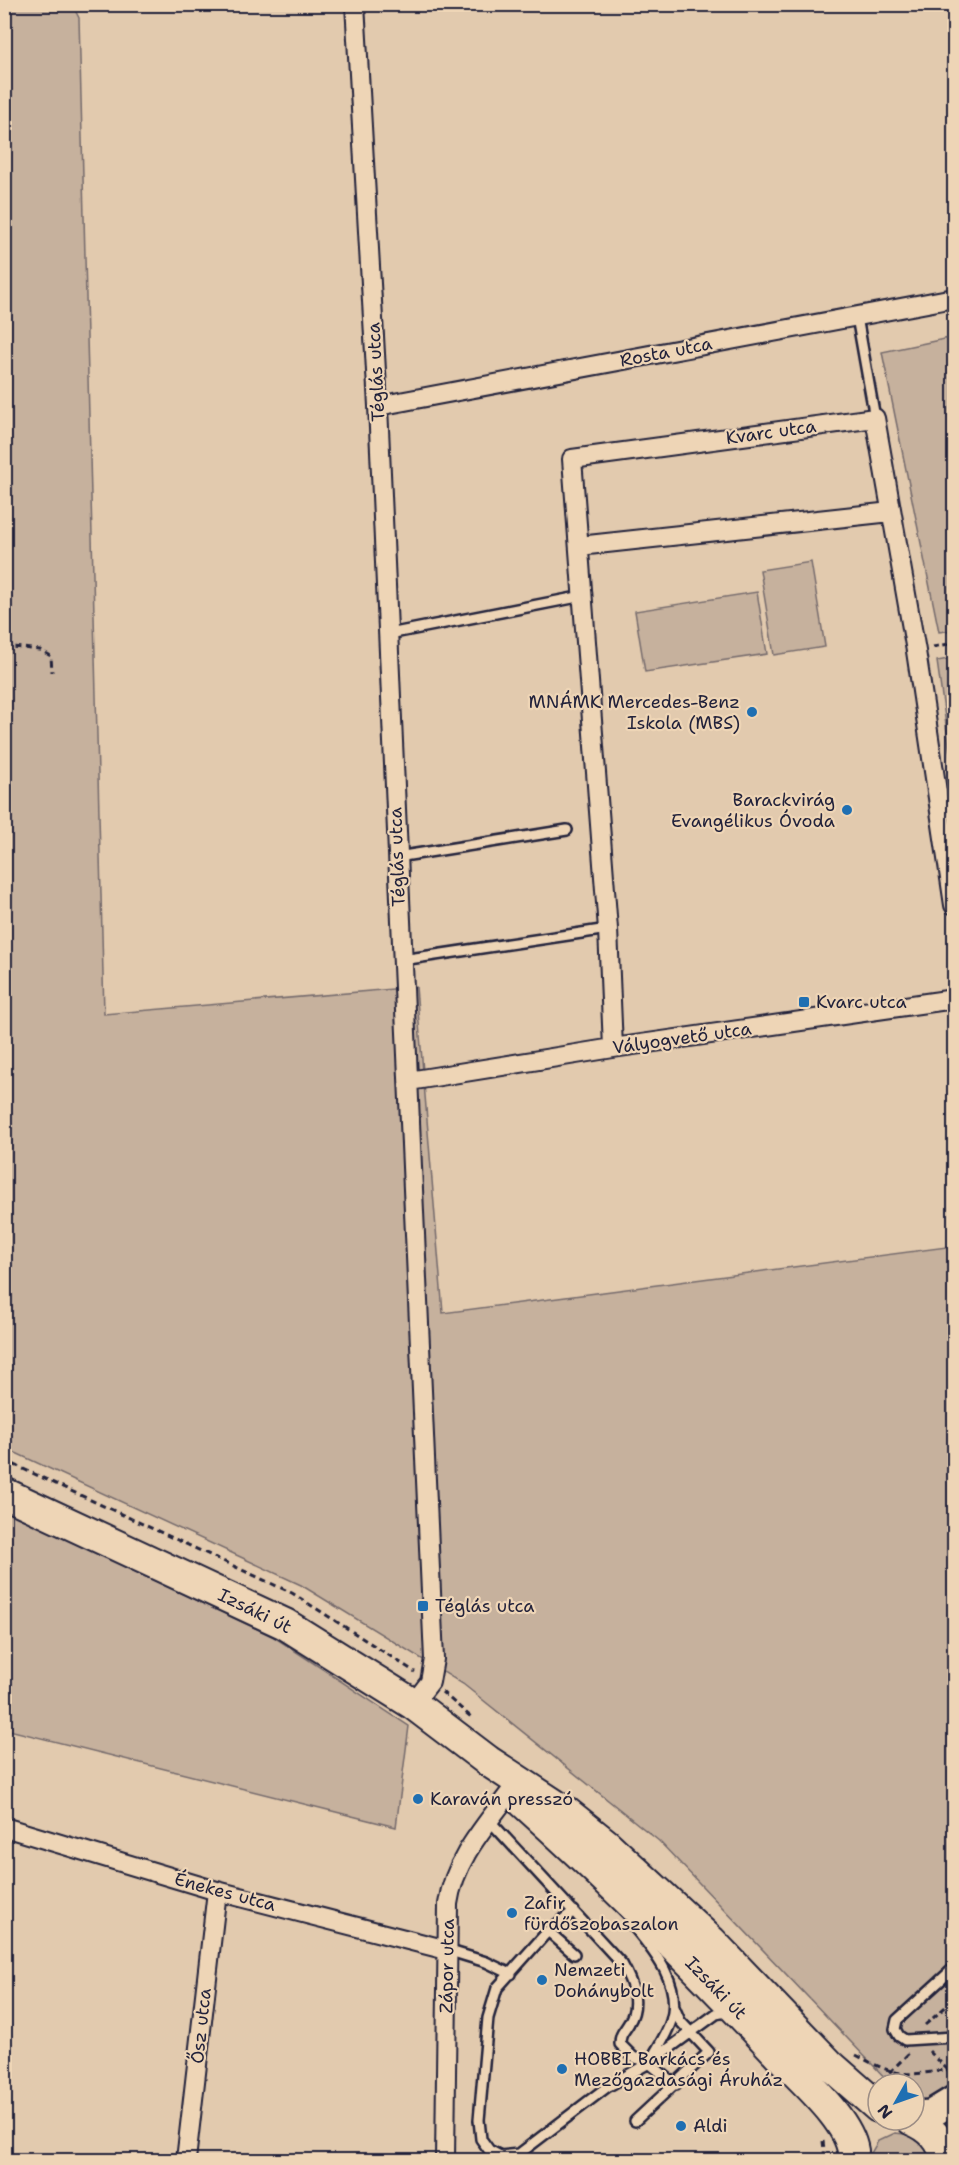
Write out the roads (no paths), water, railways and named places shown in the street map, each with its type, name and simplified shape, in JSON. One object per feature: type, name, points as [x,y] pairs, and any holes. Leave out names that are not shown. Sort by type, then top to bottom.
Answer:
[{"type":"main road","name":"Izsáki út","points":[[4,1493],[285,1624],[422,1693],[488,1761],[511,1791],[574,1848],[737,2010],[833,2113],[850,2139],[852,2156]]},
{"type":"main road","name":"Izsáki út","points":[[488,1761],[566,1812],[606,1844],[711,1941],[829,2064],[866,2096]]},
{"type":"main road","points":[[926,2129],[933,2133],[942,2147],[946,2160]]},
{"type":"main road","points":[[852,2156],[866,2131]]},
{"type":"street","name":"Téglás utca","points":[[355,4],[389,634],[434,1659],[422,1693]]},
{"type":"street","name":"Rosta utca","points":[[378,406],[954,298]]},
{"type":"street","name":"Kvarc utca","points":[[579,546],[572,459],[875,418]]},
{"type":"street","points":[[875,418],[916,651],[954,905]]},
{"type":"street","points":[[613,1048],[608,928],[579,546],[891,512]]},
{"type":"street","name":"Vályogvető utca","points":[[409,1081],[613,1048],[954,999]]},
{"type":"street","name":"Zápor utca","points":[[445,2160],[447,1950],[450,1885],[457,1869],[511,1791]]},
{"type":"street","name":"Énekes utca","points":[[4,1827],[217,1891],[447,1950]]},
{"type":"street","name":"Ősz utca","points":[[186,2160],[217,1891]]},
{"type":"street","points":[[926,2114],[931,2114],[954,2100]]},
{"type":"street","points":[[946,2160],[954,2151]]},
{"type":"lane","points":[[857,316],[875,418]]},
{"type":"lane","points":[[389,634],[583,596]]},
{"type":"lane","points":[[397,856],[567,830]]},
{"type":"lane","points":[[402,960],[608,928]]},
{"type":"lane","points":[[489,1820],[622,1964],[634,1986],[634,2010],[629,2023],[620,2034],[620,2044],[633,2057],[649,2063],[676,2085]]},
{"type":"lane","points":[[574,1848],[664,1968],[673,1992],[674,2007],[671,2022],[649,2063]]},
{"type":"lane","points":[[574,1911],[548,1931],[497,1989],[488,2018],[479,2120],[482,2139],[489,2150],[500,2156],[519,2154],[607,2087],[649,2063],[690,2031],[716,2014],[737,2010]]},
{"type":"lane","points":[[548,1931],[574,1954]]},
{"type":"lane","points":[[447,1950],[486,1962],[511,1974]]},
{"type":"lane","points":[[954,1968],[897,2020],[895,2029],[905,2040],[954,2037]]},
{"type":"lane","points":[[635,2121],[709,2052],[690,2031],[674,2007]]},
{"type":"place","name":"MNÁMK Mercedes-Benz Iskola (MBS)","points":[[752,712]]},
{"type":"place","name":"Barackvirág Evangélikus Óvoda","points":[[847,810]]},
{"type":"place","name":"Kvarc utca","points":[[804,1002]]},
{"type":"place","name":"Téglás utca","points":[[423,1606]]},
{"type":"place","name":"Karaván presszó","points":[[418,1799]]},
{"type":"place","name":"Zafir fürdőszobaszalon","points":[[512,1913]]},
{"type":"place","name":"Nemzeti Dohánybolt","points":[[542,1980]]},
{"type":"place","name":"HOBBI Barkács és Mezőgazdasági Áruház","points":[[562,2069]]},
{"type":"place","name":"Aldi","points":[[681,2126]]}]
